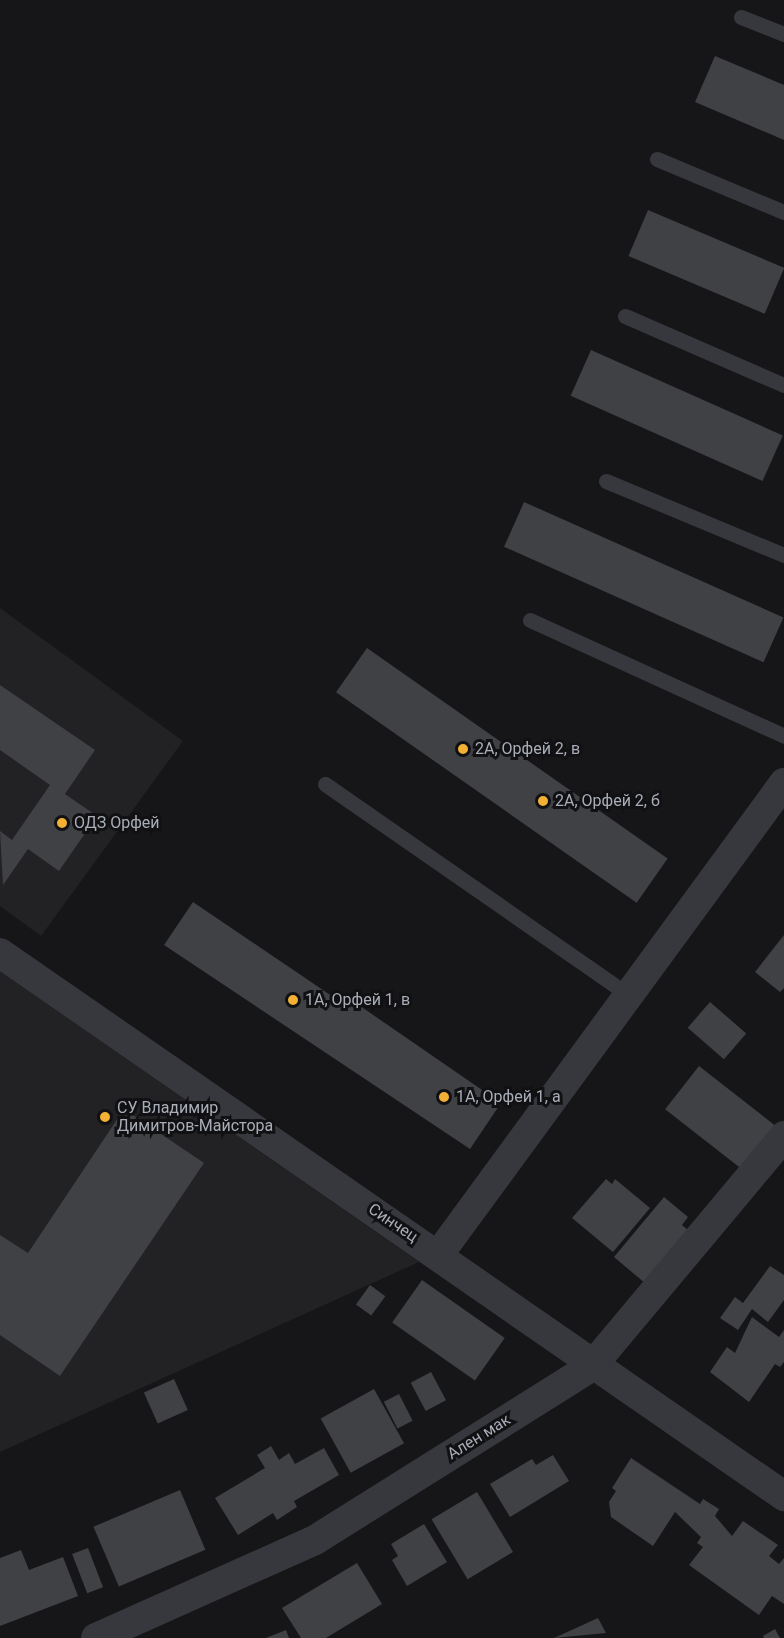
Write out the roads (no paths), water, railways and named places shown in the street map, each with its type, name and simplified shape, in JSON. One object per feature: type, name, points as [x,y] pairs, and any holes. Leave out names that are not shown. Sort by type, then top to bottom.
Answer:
[{"type":"street","points":[[439,1254],[626,993],[784,783]]},
{"type":"street","name":"Синчец","points":[[0,953],[439,1254],[592,1366],[784,1497]]},
{"type":"street","name":"Ален мак","points":[[96,1638],[315,1540],[592,1366],[784,1136]]},
{"type":"lane","points":[[741,17],[784,34]]},
{"type":"lane","points":[[657,159],[784,212]]},
{"type":"lane","points":[[625,316],[784,385]]},
{"type":"lane","points":[[606,481],[784,555]]},
{"type":"lane","points":[[530,620],[784,736]]},
{"type":"lane","points":[[325,784],[626,993]]},
{"type":"place","name":"2А, Орфей 2, в","points":[[463,749]]},
{"type":"place","name":"2А, Орфей 2, б","points":[[543,801]]},
{"type":"place","name":"ОДЗ Орфей","points":[[62,823]]},
{"type":"place","name":"1А, Орфей 1, в","points":[[293,1000]]},
{"type":"place","name":"1А, Орфей 1, а","points":[[444,1097]]},
{"type":"place","name":"СУ Владимир Димитров-Майстора","points":[[105,1117]]}]
